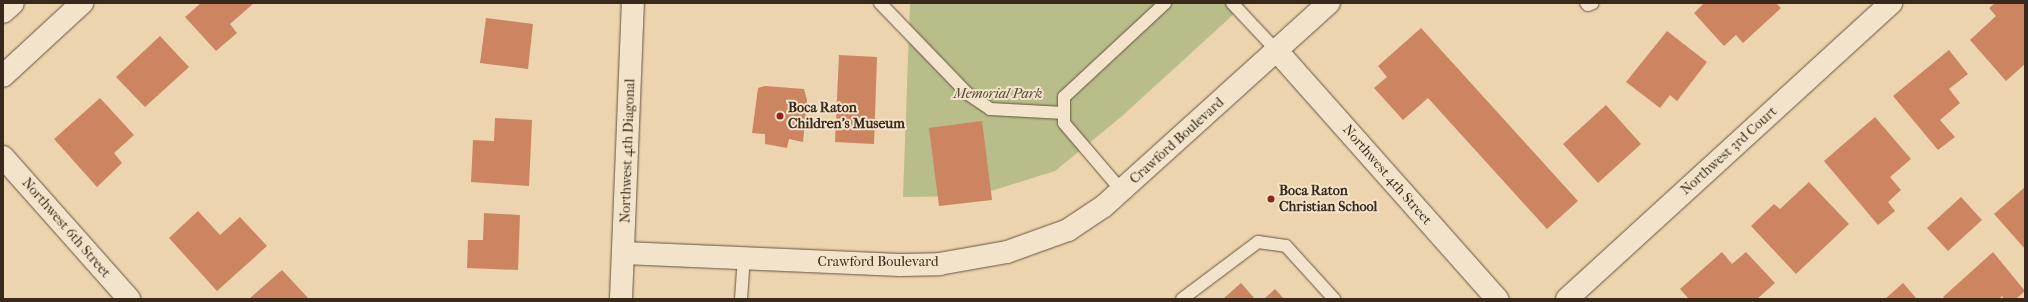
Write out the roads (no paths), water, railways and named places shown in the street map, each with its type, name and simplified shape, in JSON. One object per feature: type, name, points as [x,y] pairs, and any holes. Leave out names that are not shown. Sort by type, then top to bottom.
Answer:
[{"type":"street","points":[[3,12],[13,3]]},
{"type":"street","points":[[3,76],[82,3]]},
{"type":"street","name":"Northwest 4th Diagonal","points":[[621,299],[633,3]]},
{"type":"street","name":"Crawford Boulevard","points":[[624,253],[744,260],[939,264],[1007,252],[1068,230],[1122,191],[1329,3]]},
{"type":"street","name":"Northwest 3rd Court","points":[[1568,299],[1891,3]]},
{"type":"street","name":"Northwest 4th Street","points":[[1277,51],[1497,299]]},
{"type":"street","name":"Northwest 6th Street","points":[[3,157],[129,299]]},
{"type":"lane","points":[[880,3],[968,94],[990,109],[1064,113]]},
{"type":"lane","points":[[1122,191],[1064,123],[1064,97],[1165,3]]},
{"type":"lane","points":[[1232,3],[1277,51]]},
{"type":"lane","points":[[1586,3],[1588,5],[1593,3]]},
{"type":"lane","points":[[1182,299],[1258,242],[1286,246],[1334,299]]},
{"type":"lane","points":[[741,299],[744,260]]},
{"type":"place","name":"Boca Raton Children's Museum","points":[[780,116]]},
{"type":"place","name":"Boca Raton Christian School","points":[[1271,199]]},
{"type":"park label","name":"Memorial Park","points":[[998,94]]}]
